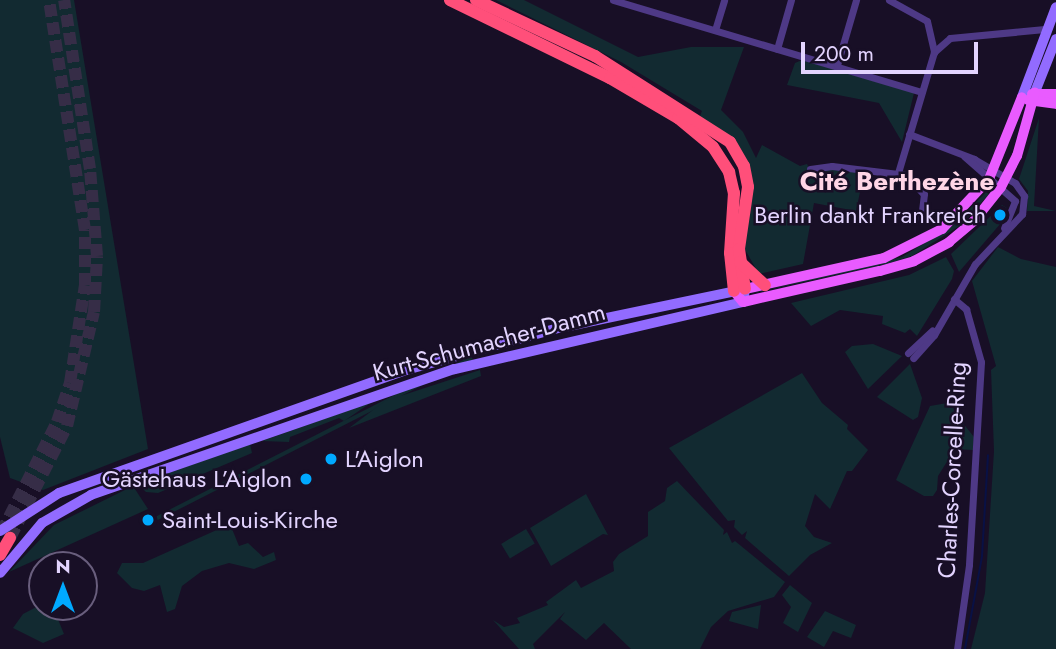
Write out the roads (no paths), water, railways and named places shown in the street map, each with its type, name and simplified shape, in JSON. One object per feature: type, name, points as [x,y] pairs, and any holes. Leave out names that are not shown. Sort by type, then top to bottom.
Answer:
[{"type":"highway","points":[[450,0],[622,84],[678,118],[713,147],[729,172],[734,193],[730,253],[741,294]]},
{"type":"highway","points":[[476,0],[606,62],[730,142],[744,166],[748,187],[740,262],[741,294]]},
{"type":"highway","points":[[740,262],[765,285]]},
{"type":"highway","points":[[0,555],[5,535]]},
{"type":"main road","name":"Kurt-Schumacher-Damm","points":[[5,535],[59,493],[479,348],[922,257],[968,226],[1004,182],[1030,97],[1045,29],[1056,7]]},
{"type":"main road","name":"Kurt-Schumacher-Damm","points":[[0,573],[33,531],[84,498],[482,360],[741,294],[765,285],[884,258],[919,244],[957,217],[991,174],[1056,39]]},
{"type":"main road","points":[[1030,97],[1056,94]]},
{"type":"main road","points":[[1030,97],[1056,104]]},
{"type":"main road","points":[[479,348],[482,360]]},
{"type":"street","points":[[613,0],[922,92]]},
{"type":"street","points":[[647,10],[649,0]]},
{"type":"street","points":[[715,30],[724,0]]},
{"type":"street","points":[[777,49],[791,0]]},
{"type":"street","points":[[837,65],[856,0]]},
{"type":"street","points":[[890,0],[918,12],[932,30],[950,38],[1045,29]]},
{"type":"street","points":[[898,173],[934,52],[932,30]]},
{"type":"street","points":[[934,52],[950,38]]},
{"type":"street","points":[[909,134],[964,156],[1004,182],[1022,190],[1022,214],[1000,235]]},
{"type":"street","points":[[810,169],[832,166],[912,177],[923,190],[921,218]]},
{"type":"street","points":[[910,356],[938,326],[1000,235],[1015,208],[1004,182]]},
{"type":"street","name":"Charles-Corcelle-Ring","points":[[954,299],[966,309],[981,362],[969,565],[957,649]]},
{"type":"waterway","points":[[965,649],[982,556],[988,455]]},
{"type":"tunnel","points":[[1,533],[57,422],[70,383],[85,285],[85,230],[49,0]]},
{"type":"tunnel","points":[[10,538],[67,426],[94,312],[97,256],[90,169],[64,0]]},
{"type":"place","name":"Berlin dankt Frankreich","points":[[1000,215]]},
{"type":"place","name":"L'Aiglon","points":[[331,459]]},
{"type":"place","name":"Gästehaus L’Aiglon","points":[[306,479]]},
{"type":"place","name":"Saint-Louis-Kirche","points":[[148,520]]},
{"type":"district","name":"Cité Berthezène","points":[[897,182]]}]
